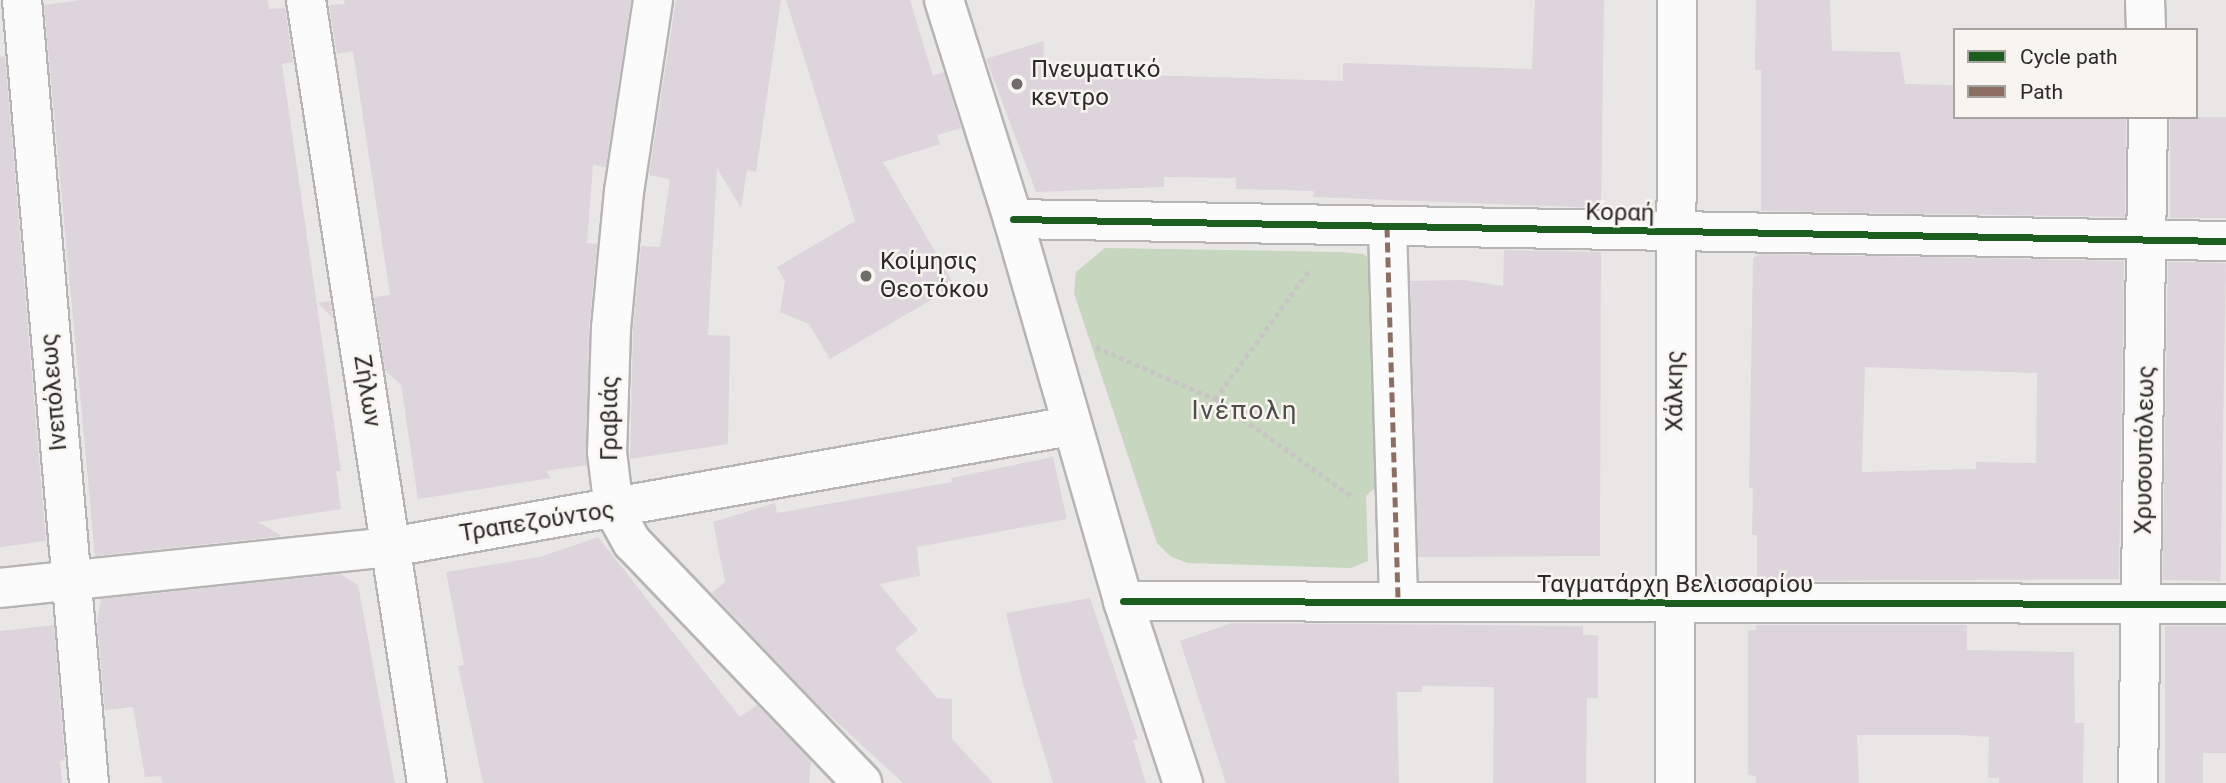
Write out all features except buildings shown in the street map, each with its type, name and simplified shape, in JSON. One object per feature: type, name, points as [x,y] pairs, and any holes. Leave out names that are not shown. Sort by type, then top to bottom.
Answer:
[{"type":"street","name":"Ινεπόλεως","points":[[22,0],[89,783]]},
{"type":"street","name":"Ζήλων","points":[[306,0],[427,783]]},
{"type":"street","name":"Γραβιάς","points":[[653,0],[624,191],[611,328],[607,452],[614,510],[632,542],[862,783]]},
{"type":"street","points":[[944,0],[1013,219],[1070,426],[1123,601],[1183,783]]},
{"type":"street","name":"Χάλκης","points":[[1675,783],[1677,0]]},
{"type":"street","points":[[2146,0],[2146,28]]},
{"type":"street","name":"Χρυσουπόλεως","points":[[2138,783],[2148,119]]},
{"type":"street","name":"Κοραή","points":[[1013,219],[2148,242],[2226,241]]},
{"type":"street","points":[[1387,227],[1398,602]]},
{"type":"street","name":"Τραπεζούντος","points":[[0,588],[391,547],[614,510],[1070,426]]},
{"type":"street","name":"Ταγματάρχη Βελισσαρίου","points":[[1123,601],[2142,606],[2226,604]]},
{"type":"path","points":[[1215,399],[1342,226]]},
{"type":"path","points":[[1045,332],[1109,351],[1215,399],[1396,528]]},
{"type":"green space","points":[[1105,248],[1340,252],[1363,254],[1379,265],[1381,482],[1366,496],[1368,561],[1351,568],[1187,563],[1170,556],[1157,543],[1074,293],[1076,272]]},
{"type":"marked path","points":[[1387,227],[1398,602]]},
{"type":"cycle path","points":[[1013,219],[2226,241]]},
{"type":"cycle path","points":[[1123,601],[2226,604]]},
{"type":"place","name":"Πνευματικό κεντρο","points":[[1017,84]]},
{"type":"place","name":"Κοίμησις Θεοτόκου","points":[[866,276]]},
{"type":"district","name":"Ινέπολη","points":[[1245,411]]}]
